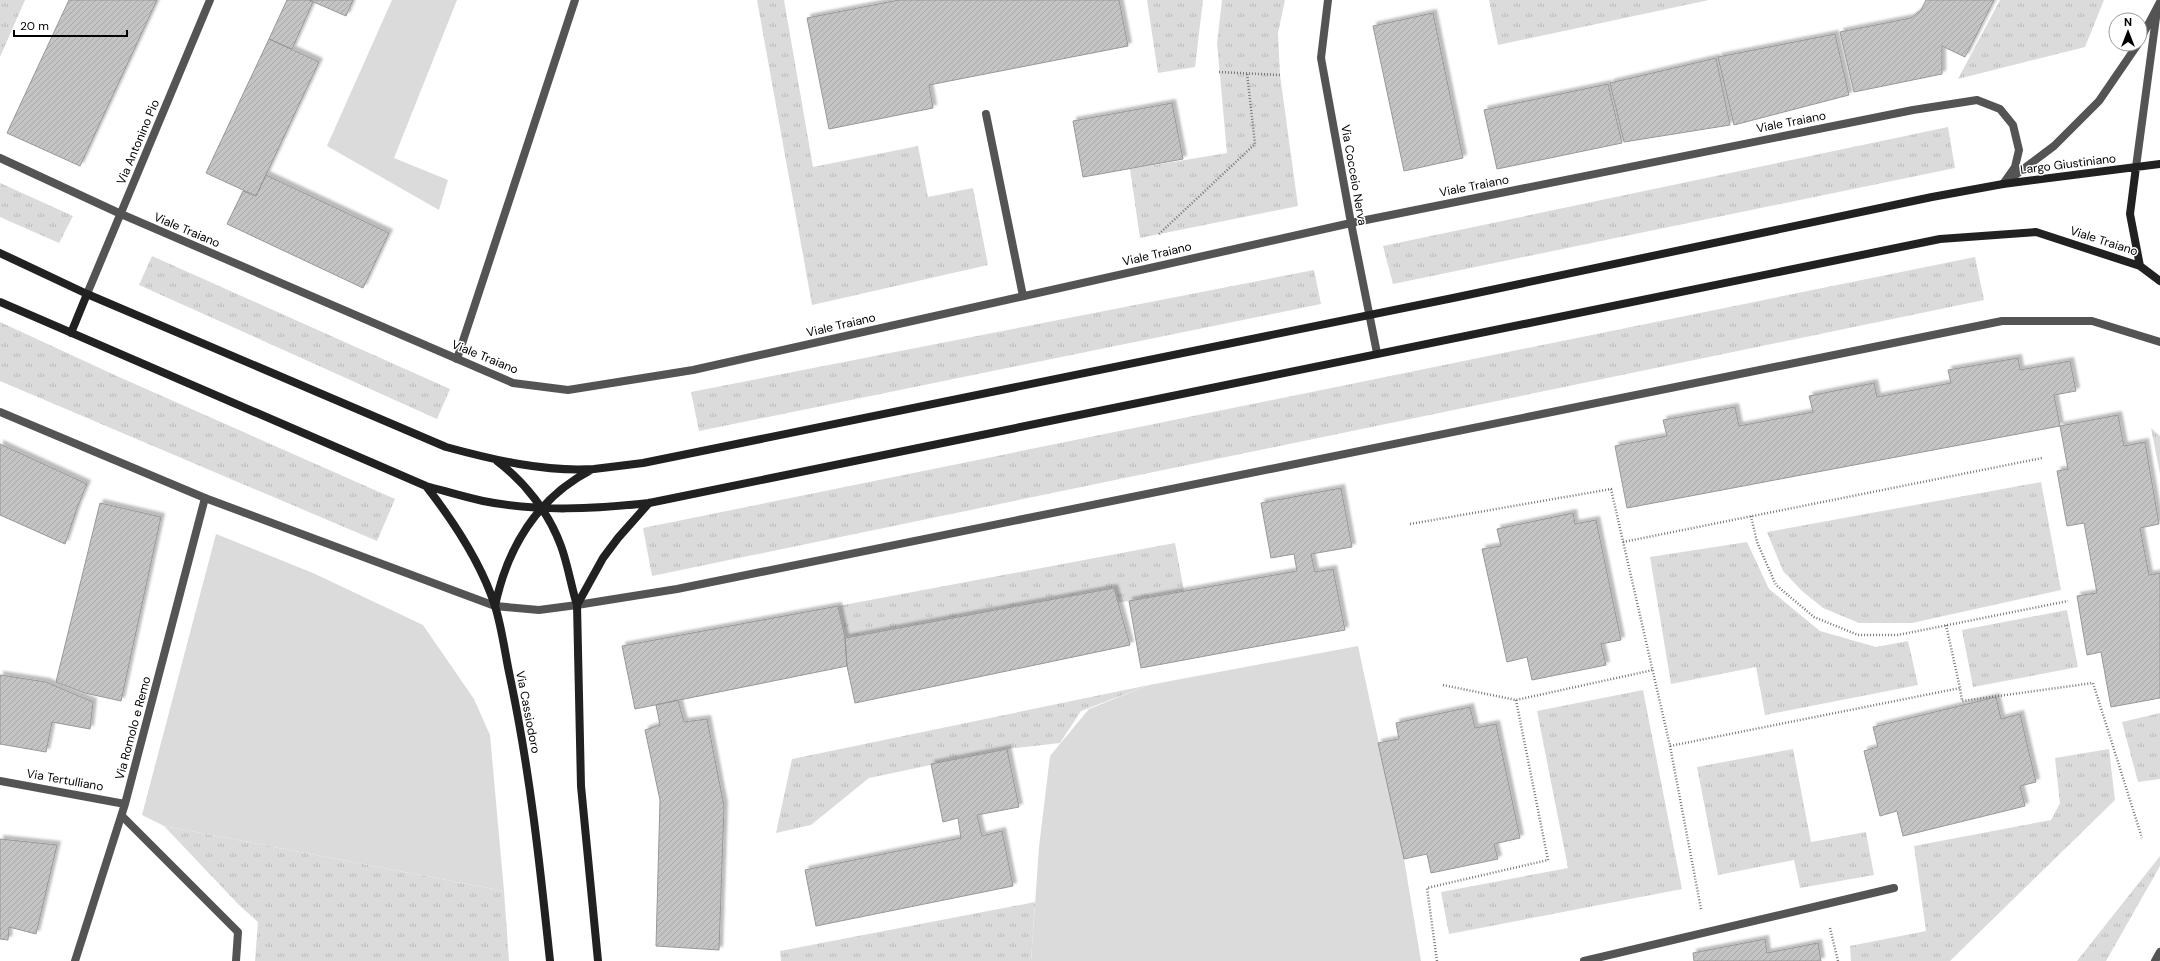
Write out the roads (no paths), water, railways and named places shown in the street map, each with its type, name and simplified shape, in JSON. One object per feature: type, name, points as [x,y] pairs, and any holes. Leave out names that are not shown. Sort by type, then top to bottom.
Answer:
[{"type":"main road","name":"Largo Giustiniano","points":[[2003,184],[2160,164]]},
{"type":"main road","points":[[2136,167],[2130,214],[2140,266],[2160,281]]},
{"type":"main road","points":[[0,254],[87,294],[399,429],[446,447],[495,460],[544,467],[593,469],[643,463],[2003,184]]},
{"type":"main road","name":"Viale Traiano","points":[[426,486],[483,501],[541,508],[595,509],[649,503],[1940,239],[2036,232],[2140,266]]},
{"type":"main road","points":[[71,333],[87,294]]},
{"type":"main road","points":[[0,302],[426,486]]},
{"type":"main road","points":[[495,460],[513,473],[541,508],[561,545],[577,605],[581,786],[598,961]]},
{"type":"main road","points":[[495,606],[501,577],[519,540],[541,508],[565,485],[593,469]]},
{"type":"main road","name":"Via Cassiodoro","points":[[426,486],[449,516],[469,548],[495,606],[520,722],[538,841],[550,961]]},
{"type":"main road","points":[[577,605],[589,583],[618,538],[649,503]]},
{"type":"street","name":"Via Antonino Pio","points":[[87,294],[210,0]]},
{"type":"street","points":[[457,359],[575,0]]},
{"type":"street","name":"Via Cocceio Nerva","points":[[1328,0],[1321,58],[1368,315],[1377,353]]},
{"type":"street","points":[[2148,26],[2160,2]]},
{"type":"street","points":[[2136,167],[2157,10]]},
{"type":"street","points":[[2003,184],[2054,146],[2098,101],[2132,52]]},
{"type":"street","name":"Viale Traiano","points":[[0,158],[121,214],[514,383],[568,390],[693,370],[1351,223],[1905,111],[1977,100],[2000,108],[2013,125],[2019,150],[2015,167],[2003,184]]},
{"type":"street","points":[[986,114],[1023,296]]},
{"type":"street","points":[[0,412],[205,498],[495,606],[539,610],[684,587],[2002,322],[2092,322],[2160,342]]},
{"type":"street","name":"Via Romolo e Remo","points":[[75,961],[122,816],[205,498]]},
{"type":"street","name":"Via Tertulliano","points":[[0,781],[125,804]]},
{"type":"street","points":[[122,816],[238,932],[236,961]]},
{"type":"street","points":[[1584,961],[1894,888]]},
{"type":"street","points":[[2155,961],[2160,952]]}]
